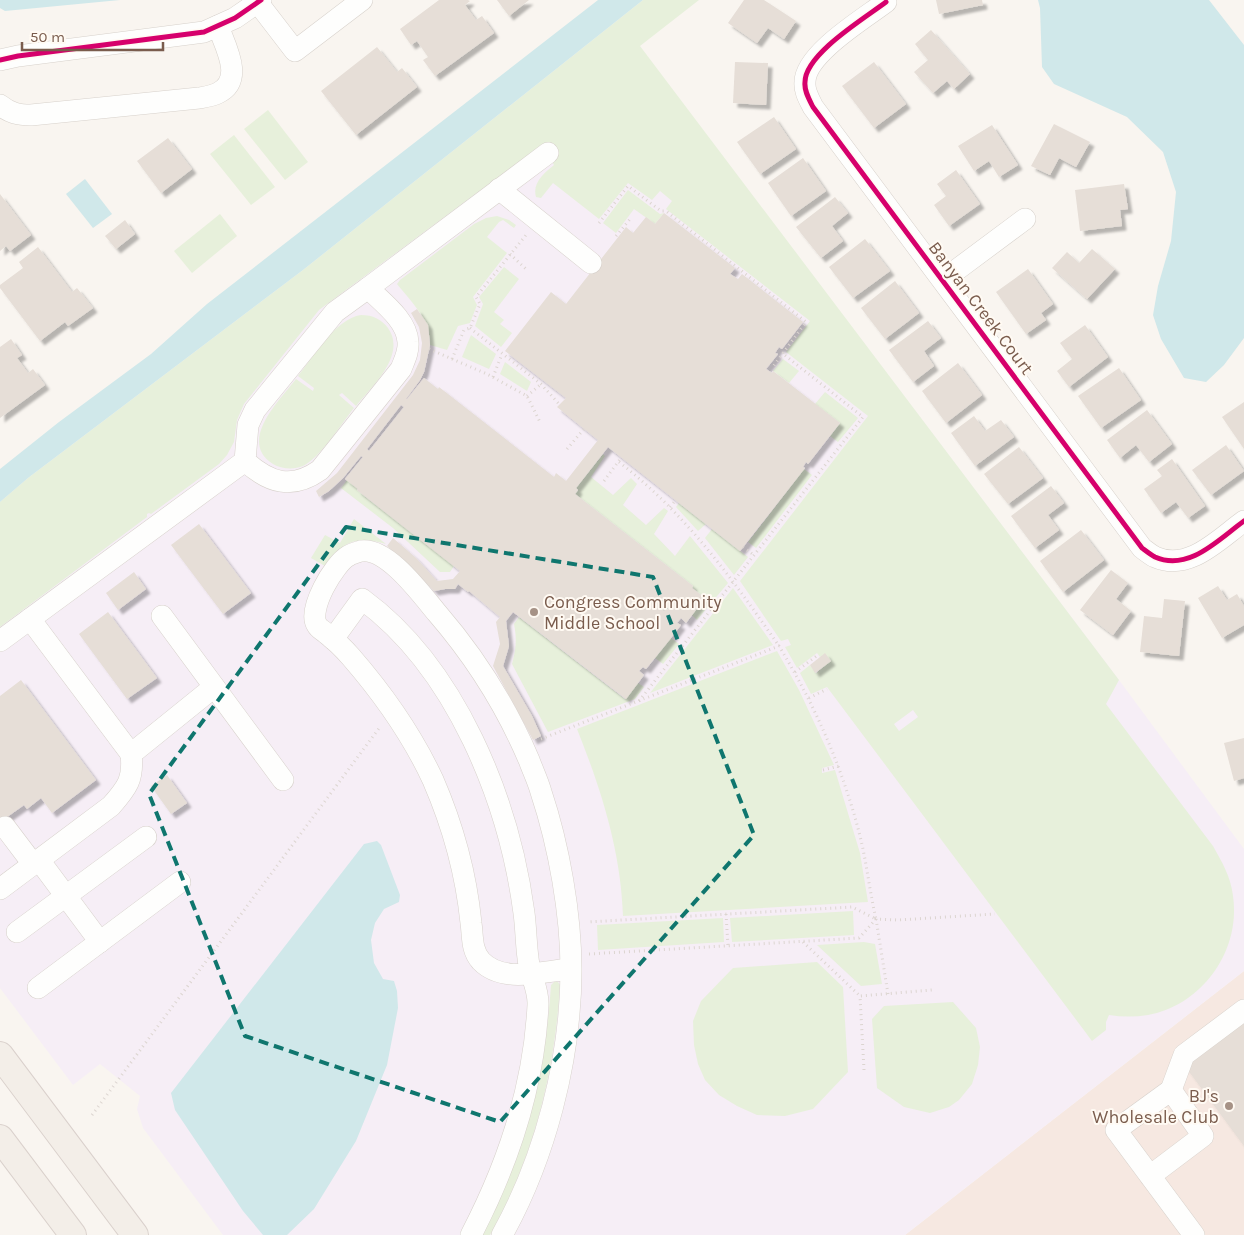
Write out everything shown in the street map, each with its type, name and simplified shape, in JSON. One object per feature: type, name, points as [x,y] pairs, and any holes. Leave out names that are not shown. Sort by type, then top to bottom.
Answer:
[{"type":"main road","points":[[0,1055],[136,1235]]},
{"type":"main road","points":[[0,1138],[73,1235]]},
{"type":"street","points":[[0,60],[18,56],[190,35],[218,26],[259,1],[295,52],[362,0]]},
{"type":"street","name":"Banyan Creek Court","points":[[886,2],[820,52],[808,68],[804,81],[807,95],[813,107],[1142,548],[1155,557],[1171,561],[1185,560],[1200,554],[1244,520]]},
{"type":"street","points":[[0,105],[19,115],[31,115],[199,98],[217,94],[226,88],[232,79],[231,61],[218,26]]},
{"type":"street","points":[[0,642],[245,461],[248,426],[255,410],[335,312],[548,153]]},
{"type":"street","points":[[499,189],[592,263]]},
{"type":"street","name":"Banyan Creek Court","points":[[943,280],[1025,219]]},
{"type":"street","points":[[245,461],[258,473],[283,482],[302,480],[311,476],[320,470],[401,370],[408,342],[406,332],[390,309],[368,288]]},
{"type":"street","points":[[502,1235],[523,1192],[546,1129],[555,1096],[577,962],[568,921],[559,856],[541,790],[514,726],[482,671],[454,632],[395,567],[379,554],[369,551],[358,552],[348,556],[340,563],[316,601],[314,612],[316,625],[348,653],[380,691],[410,735],[430,776],[448,816],[460,859],[469,904],[473,945],[476,956],[486,965],[499,972],[532,974],[577,962]]},
{"type":"street","points":[[333,639],[362,598],[378,610],[412,647],[439,682],[473,738],[497,796],[511,850],[524,912],[528,960],[539,1002],[536,1041],[522,1108],[511,1141],[487,1204],[470,1235]]},
{"type":"street","points":[[162,616],[282,780]]},
{"type":"street","points":[[0,889],[111,806],[130,780],[132,766],[131,754],[30,619]]},
{"type":"street","points":[[131,754],[214,687]]},
{"type":"street","points":[[5,827],[66,896],[100,942]]},
{"type":"street","points":[[18,932],[146,837]]},
{"type":"street","points":[[38,988],[180,882]]},
{"type":"street","points":[[1194,1235],[1116,1130],[1171,1090],[1184,1055],[1244,1010]]},
{"type":"street","points":[[1150,1176],[1203,1136],[1171,1090]]},
{"type":"path","points":[[600,223],[628,186],[661,211],[666,211],[806,322],[772,368]]},
{"type":"path","points":[[616,236],[631,218]]},
{"type":"path","points":[[452,359],[464,330],[470,328],[480,304],[476,297],[538,220]]},
{"type":"path","points":[[510,254],[527,270]]},
{"type":"path","points":[[470,328],[541,384],[559,404]]},
{"type":"path","points":[[429,349],[493,377],[527,396],[540,422]]},
{"type":"path","points":[[639,701],[862,417],[782,353]]},
{"type":"path","points":[[493,377],[502,354]]},
{"type":"path","points":[[527,396],[541,384]]},
{"type":"path","points":[[567,449],[584,429]]},
{"type":"path","points":[[604,481],[620,460],[670,507],[700,539],[733,581],[795,672],[809,698],[839,766],[861,840],[888,994]]},
{"type":"path","points":[[670,507],[676,501]]},
{"type":"path","points":[[744,546],[754,555]]},
{"type":"path","points":[[538,740],[779,646]]},
{"type":"path","points":[[795,672],[818,655]]},
{"type":"path","points":[[809,698],[827,689]]},
{"type":"path","points":[[92,1115],[381,726]]},
{"type":"path","points":[[823,770],[839,766]]},
{"type":"path","points":[[582,922],[852,907],[876,919],[898,920],[995,914]]},
{"type":"path","points":[[726,914],[728,946]]},
{"type":"path","points":[[577,962],[728,946],[859,938],[876,919]]},
{"type":"path","points":[[802,942],[860,996],[864,1070]]},
{"type":"path","points":[[860,996],[932,990]]},
{"type":"highlighted area","points":[[346,527],[653,577],[754,835],[500,1122],[245,1036],[149,794]]},
{"type":"shaded area","name":"Congress Community Middle School","points":[[639,46],[1119,680],[1244,849],[1244,971],[905,1235],[223,1235],[143,1128],[137,1109],[140,1096],[100,1064],[73,1085],[0,988],[0,544]]},
{"type":"shaded area","points":[[1244,971],[1244,1235],[905,1235]]},
{"type":"green space","points":[[643,0],[699,0],[640,46],[1119,680],[1106,704],[1213,846],[1226,870],[1230,882],[1234,916],[1231,936],[1224,955],[1214,972],[1201,987],[1185,1000],[1167,1009],[1143,1016],[1109,1015],[1106,1022],[1106,1030],[1092,1041],[827,687],[811,694],[800,673],[810,665],[816,673],[830,661],[825,654],[820,657],[817,653],[797,668],[785,647],[791,645],[788,639],[781,641],[740,581],[868,416],[786,352],[810,321],[666,209],[672,201],[660,191],[652,200],[628,183],[599,219],[553,183],[541,198],[536,197],[537,183],[554,165],[544,148],[540,146],[319,310],[244,404],[237,420],[234,442],[227,455],[219,464],[151,514],[147,514],[147,517],[0,627],[0,502],[28,478],[303,270]],"holes":[[[913,710],[918,717],[899,731],[894,724]]]},
{"type":"green space","points":[[268,110],[308,162],[285,180],[244,129]]},
{"type":"green space","points":[[234,135],[275,187],[251,205],[210,154]]},
{"type":"green space","points":[[628,190],[660,214],[664,213],[655,224],[634,209],[616,233],[603,223]]},
{"type":"green space","points":[[220,214],[237,236],[192,273],[174,251]]},
{"type":"green space","points":[[497,216],[509,220],[516,225],[514,228],[503,220],[499,222],[487,237],[507,253],[473,297],[477,305],[470,323],[458,326],[447,350],[430,345],[424,320],[397,284],[474,224],[486,218]]},
{"type":"green space","points":[[504,267],[519,279],[494,312],[504,320],[500,324],[512,333],[501,347],[475,326],[483,304],[479,297]]},
{"type":"green space","points":[[361,315],[373,317],[383,322],[393,338],[393,349],[385,370],[356,406],[342,393],[339,395],[354,408],[330,440],[310,462],[303,466],[292,468],[284,468],[273,464],[263,455],[259,444],[260,433],[272,409],[296,379],[313,391],[314,388],[298,376],[318,349],[342,323]]},
{"type":"green space","points":[[471,335],[496,354],[489,369],[462,357]]},
{"type":"green space","points":[[783,359],[799,371],[789,383],[773,371]]},
{"type":"green space","points":[[505,362],[531,382],[527,391],[500,374]]},
{"type":"green space","points":[[825,392],[858,418],[838,442],[830,436],[840,423],[815,404]]},
{"type":"green space","points":[[603,454],[605,456],[591,477],[613,495],[631,478],[637,484],[623,505],[646,525],[664,508],[668,511],[654,534],[675,556],[690,536],[728,583],[697,620],[692,615],[705,598],[692,588],[693,586],[575,494],[578,490],[576,488]]},
{"type":"green space","points":[[804,469],[812,475],[756,548],[748,542]]},
{"type":"green space","points":[[347,480],[357,490],[454,566],[450,572],[440,572],[393,528],[341,488]]},
{"type":"green space","points":[[679,503],[706,524],[698,531],[676,507]]},
{"type":"green space","points":[[354,519],[386,544],[366,540],[351,543],[337,551],[325,566],[311,558],[325,535],[340,543]]},
{"type":"green space","points":[[712,529],[748,557],[734,575],[705,538]]},
{"type":"green space","points":[[733,588],[773,645],[650,693]]},
{"type":"green space","points":[[519,617],[625,699],[638,683],[644,687],[635,699],[548,732],[512,664],[516,644],[514,624]]},
{"type":"green space","points":[[671,638],[679,644],[663,664],[655,658]]},
{"type":"green space","points":[[777,651],[799,690],[834,765],[822,768],[822,773],[835,770],[860,853],[868,902],[623,916],[614,844],[602,797],[577,729]]},
{"type":"green space","points":[[853,911],[854,935],[732,942],[730,918]]},
{"type":"green space","points":[[723,918],[724,942],[598,950],[597,925]]},
{"type":"green space","points":[[864,942],[875,944],[882,984],[861,986],[817,945]]},
{"type":"green space","points":[[817,962],[843,987],[848,1072],[813,1109],[785,1116],[757,1115],[719,1095],[705,1080],[698,1064],[694,1045],[693,1021],[701,1001],[733,968]]},
{"type":"green space","points":[[555,981],[560,985],[557,1018],[547,1082],[539,1114],[530,1145],[505,1206],[490,1235],[482,1235],[510,1175],[530,1114],[544,1051],[551,985]]},
{"type":"green space","points":[[953,1002],[976,1028],[980,1047],[978,1065],[972,1084],[959,1100],[949,1107],[930,1113],[904,1107],[877,1088],[872,1019],[884,1006]]},
{"type":"water","points":[[0,0],[120,0],[5,11],[0,8]]},
{"type":"water","points":[[598,0],[643,0],[303,270],[28,478],[0,502],[0,469],[59,422],[151,354],[207,304]]},
{"type":"water","points":[[1038,0],[1209,0],[1244,45],[1244,338],[1224,365],[1206,382],[1184,378],[1161,339],[1153,315],[1158,286],[1171,241],[1176,192],[1163,152],[1127,117],[1054,84],[1042,67],[1040,8]]},
{"type":"water","points":[[85,179],[112,214],[93,228],[66,194]]},
{"type":"water","points":[[377,841],[381,845],[400,895],[399,902],[384,909],[375,923],[371,940],[374,963],[383,979],[394,981],[397,991],[398,1008],[387,1065],[356,1141],[314,1209],[287,1235],[263,1235],[243,1211],[175,1110],[171,1093],[364,844]]},
{"type":"building","points":[[439,0],[470,1],[465,5],[476,20],[482,16],[494,33],[435,76],[423,60],[428,57],[417,41],[411,45],[400,29]]},
{"type":"building","points":[[497,0],[529,0],[509,16]]},
{"type":"building","points":[[744,0],[764,0],[796,21],[784,39],[768,28],[757,43],[728,23]]},
{"type":"building","points":[[936,0],[982,0],[983,5],[939,14]]},
{"type":"building","points":[[931,30],[970,74],[954,89],[947,81],[933,93],[914,72],[928,60],[915,44]]},
{"type":"building","points":[[377,47],[397,72],[402,68],[417,87],[356,135],[321,91]]},
{"type":"building","points":[[735,62],[768,63],[766,105],[733,103]]},
{"type":"building","points":[[874,62],[906,104],[874,128],[842,86]]},
{"type":"building","points":[[774,117],[796,149],[760,174],[737,142]]},
{"type":"building","points":[[1054,124],[1090,142],[1076,167],[1059,158],[1050,175],[1031,166]]},
{"type":"building","points":[[992,125],[1018,165],[999,177],[989,161],[974,171],[958,146]]},
{"type":"building","points":[[168,138],[192,169],[161,193],[137,161]]},
{"type":"building","points":[[803,158],[826,191],[791,216],[768,183]]},
{"type":"building","points":[[956,170],[980,204],[949,226],[934,205],[946,196],[937,184]]},
{"type":"building","points":[[1124,184],[1128,209],[1120,210],[1122,226],[1080,231],[1075,190]]},
{"type":"building","points":[[0,194],[31,235],[10,251],[6,246],[0,251]]},
{"type":"building","points":[[835,197],[848,213],[832,226],[843,241],[821,258],[796,227]]},
{"type":"building","points":[[664,213],[735,268],[730,274],[738,279],[742,274],[803,322],[782,349],[779,347],[775,353],[778,354],[766,369],[772,373],[773,371],[840,423],[808,464],[806,462],[803,467],[805,468],[740,551],[608,447],[576,488],[578,490],[575,494],[693,586],[692,588],[705,598],[686,623],[681,618],[677,623],[681,625],[671,638],[646,669],[643,667],[639,671],[644,675],[626,699],[513,612],[506,621],[509,646],[503,666],[532,716],[541,736],[533,740],[493,666],[500,644],[496,622],[500,617],[458,584],[455,589],[434,591],[387,546],[393,538],[416,558],[437,581],[453,579],[460,571],[345,479],[363,457],[361,456],[343,478],[329,491],[319,497],[316,491],[337,473],[413,375],[420,360],[422,343],[419,327],[411,313],[417,309],[428,325],[430,345],[424,372],[406,399],[424,378],[438,389],[439,387],[554,477],[556,473],[566,481],[598,440],[557,407],[566,398],[505,351],[551,292],[566,304],[626,227],[633,233],[646,217],[655,224]],"holes":[[[401,405],[404,407],[369,451],[367,449]]]},
{"type":"building","points":[[125,220],[135,234],[116,249],[105,236]]},
{"type":"building","points":[[865,239],[890,271],[853,298],[829,267]]},
{"type":"building","points":[[38,247],[72,292],[77,288],[93,308],[68,326],[65,322],[40,341],[0,288],[0,285],[23,268],[19,262]]},
{"type":"building","points":[[1092,249],[1115,269],[1087,299],[1052,268],[1067,252],[1079,263]]},
{"type":"building","points":[[1028,269],[1053,304],[1041,313],[1046,320],[1026,334],[996,292]]},
{"type":"building","points":[[895,281],[919,313],[885,339],[861,308]]},
{"type":"building","points":[[928,321],[941,338],[924,351],[934,366],[913,382],[889,350]]},
{"type":"building","points":[[1085,325],[1108,357],[1069,387],[1057,371],[1072,359],[1060,343]]},
{"type":"building","points":[[11,339],[22,355],[17,358],[28,373],[33,369],[45,385],[0,418],[0,347]]},
{"type":"building","points":[[958,363],[982,395],[946,423],[922,391]]},
{"type":"building","points":[[1119,368],[1141,400],[1101,428],[1078,396]]},
{"type":"building","points":[[1244,402],[1244,449],[1222,417]]},
{"type":"building","points":[[1147,410],[1172,444],[1149,462],[1136,445],[1120,458],[1107,440]]},
{"type":"building","points":[[974,416],[985,431],[1001,420],[1014,437],[975,466],[951,433]]},
{"type":"building","points":[[1226,445],[1244,471],[1211,495],[1192,470]]},
{"type":"building","points":[[1019,447],[1043,478],[1008,504],[984,474]]},
{"type":"building","points":[[1172,459],[1205,506],[1188,518],[1176,502],[1161,513],[1144,489],[1162,476],[1157,470]]},
{"type":"building","points":[[1051,486],[1064,503],[1048,515],[1059,530],[1035,548],[1011,516]]},
{"type":"building","points":[[199,524],[251,593],[223,614],[171,545]]},
{"type":"building","points":[[1081,530],[1104,560],[1063,592],[1040,561]]},
{"type":"building","points":[[1111,570],[1128,583],[1116,599],[1131,611],[1113,635],[1080,610]]},
{"type":"building","points":[[134,572],[146,589],[118,610],[106,593]]},
{"type":"building","points":[[1218,586],[1227,600],[1237,594],[1244,606],[1244,625],[1222,638],[1198,598]]},
{"type":"building","points":[[1164,599],[1185,601],[1179,656],[1140,652],[1144,616],[1162,618]]},
{"type":"building","points":[[108,612],[157,678],[127,699],[79,634]]},
{"type":"building","points":[[825,653],[831,661],[815,673],[810,665]]},
{"type":"building","points":[[21,680],[96,780],[52,813],[41,798],[27,809],[24,805],[0,822],[0,696]]},
{"type":"building","points":[[1244,738],[1244,778],[1234,781],[1224,743]]},
{"type":"building","points":[[167,775],[187,803],[171,814],[151,786]]},
{"type":"building","name":"BJ's Wholesale Club","points":[[1244,1022],[1244,1146],[1185,1066]]},
{"type":"cycle path","points":[[0,60],[18,56],[204,32],[235,18],[261,0]]},
{"type":"cycle path","points":[[886,2],[851,27],[815,60],[808,71],[805,82],[806,92],[813,107],[1142,548],[1155,557],[1168,560],[1192,557],[1214,544],[1244,521]]},
{"type":"place","name":"Congress Community Middle School","points":[[534,612]]},
{"type":"place","name":"BJ's Wholesale Club","points":[[1229,1106]]}]
